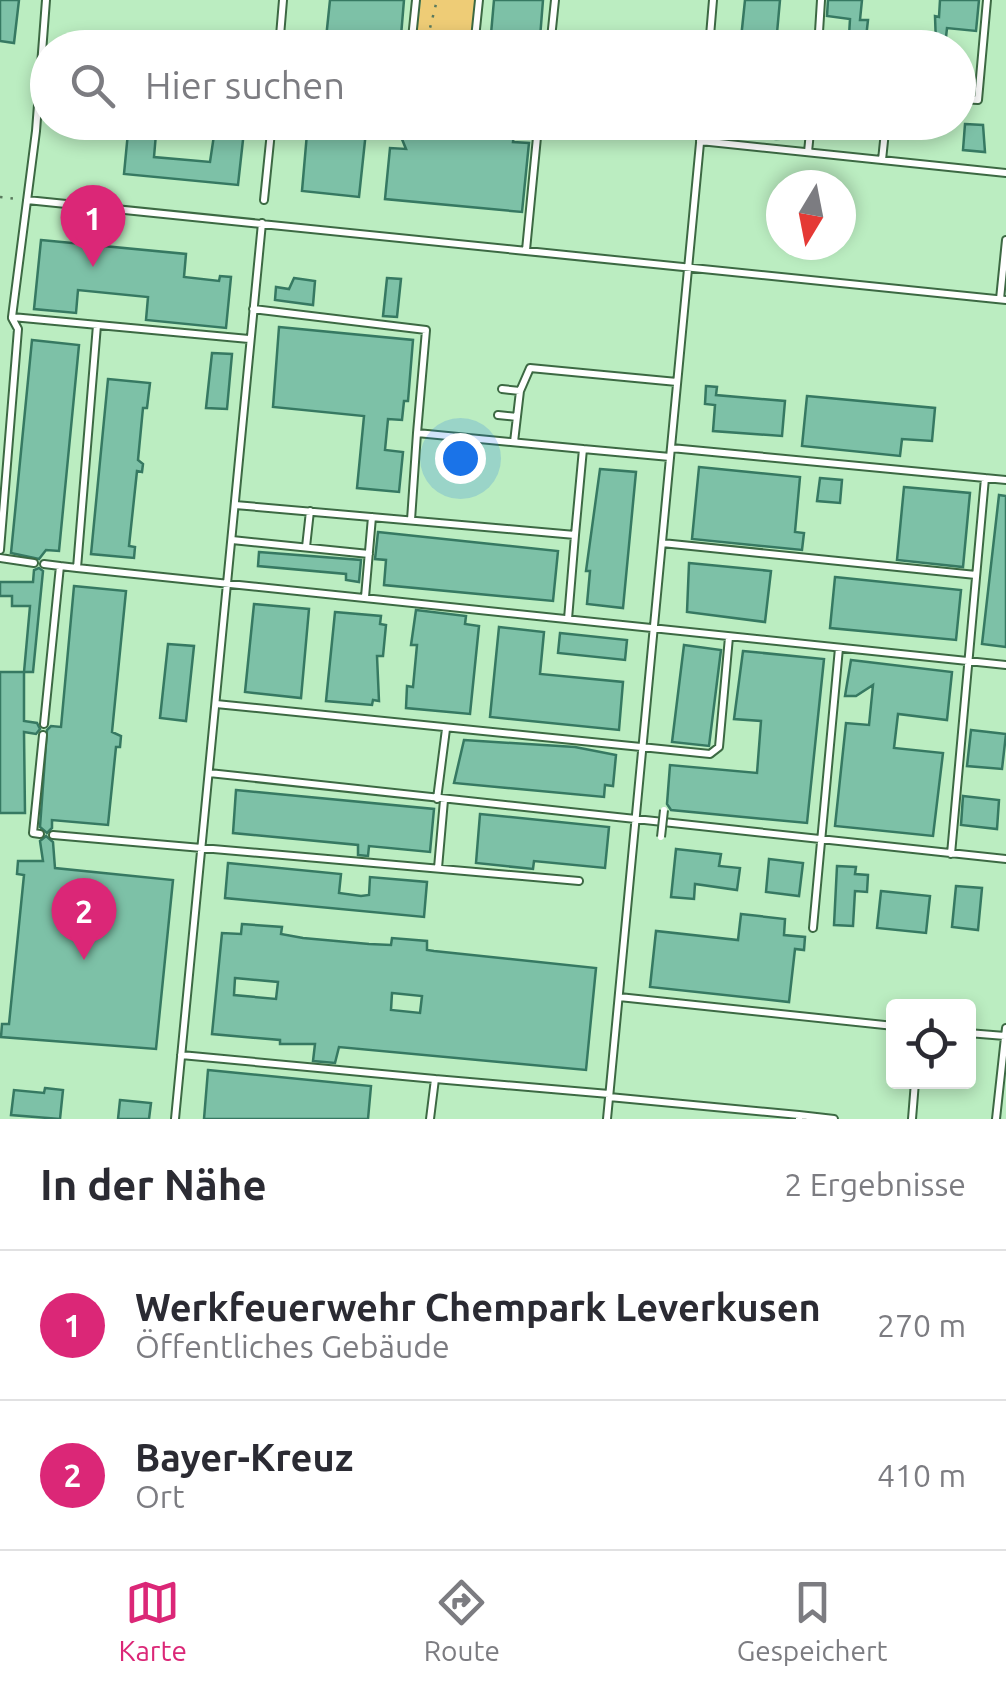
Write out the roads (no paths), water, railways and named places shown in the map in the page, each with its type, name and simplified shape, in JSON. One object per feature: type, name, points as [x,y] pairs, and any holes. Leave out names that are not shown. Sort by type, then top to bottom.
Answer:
[{"type":"lane","points":[[43,30],[46,0]]},
{"type":"lane","points":[[280,30],[283,0]]},
{"type":"lane","points":[[414,30],[416,0]]},
{"type":"lane","points":[[476,30],[479,0]]},
{"type":"lane","points":[[552,30],[555,0]]},
{"type":"lane","points":[[710,30],[713,0]]},
{"type":"lane","points":[[819,30],[821,0]]},
{"type":"lane","points":[[976,100],[987,0]]},
{"type":"lane","points":[[0,550],[18,329],[12,317],[33,140]]},
{"type":"lane","points":[[264,200],[270,140]]},
{"type":"lane","points":[[526,250],[537,140]]},
{"type":"lane","points":[[607,1119],[700,140],[1006,173]]},
{"type":"lane","points":[[808,152],[809,140]]},
{"type":"lane","points":[[882,160],[884,140]]},
{"type":"lane","points":[[27,200],[1003,299],[1006,240]]},
{"type":"lane","points":[[175,1119],[204,852],[262,223]]},
{"type":"lane","points":[[253,310],[426,330],[411,520]]},
{"type":"lane","points":[[12,317],[250,339]]},
{"type":"lane","points":[[77,568],[97,325]]},
{"type":"lane","points":[[514,442],[520,390],[530,368],[677,382]]},
{"type":"lane","points":[[502,389],[520,390]]},
{"type":"lane","points":[[498,416],[517,417]]},
{"type":"lane","points":[[417,432],[583,449],[670,452],[1006,480]]},
{"type":"lane","points":[[568,619],[583,449]]},
{"type":"lane","points":[[952,854],[985,478]]},
{"type":"lane","points":[[235,505],[575,535]]},
{"type":"lane","points":[[306,547],[310,511]]},
{"type":"lane","points":[[365,597],[372,517]]},
{"type":"lane","points":[[232,540],[369,554]]},
{"type":"lane","points":[[662,542],[976,575]]},
{"type":"lane","points":[[0,558],[1006,665]]},
{"type":"lane","points":[[44,724],[60,566]]},
{"type":"lane","points":[[216,704],[710,754],[719,747],[729,637]]},
{"type":"lane","points":[[812,928],[839,648]]},
{"type":"lane","points":[[438,868],[446,730]]},
{"type":"lane","points":[[40,834],[33,833],[43,735]]},
{"type":"lane","points":[[209,774],[1006,859]]},
{"type":"lane","points":[[661,837],[664,810]]},
{"type":"lane","points":[[52,836],[579,882]]},
{"type":"lane","points":[[619,997],[886,1025]]},
{"type":"lane","points":[[996,1119],[1006,1028]]},
{"type":"lane","points":[[976,1034],[1005,1036]]},
{"type":"lane","points":[[181,1055],[834,1119]]},
{"type":"lane","points":[[430,1119],[435,1079]]},
{"type":"lane","points":[[912,1119],[914,1089]]},
{"type":"place","name":"Werkfeuerwehr Chempark Leverkusen","points":[[93,267]]},
{"type":"place","name":"Bayer-Kreuz","points":[[84,960]]}]
